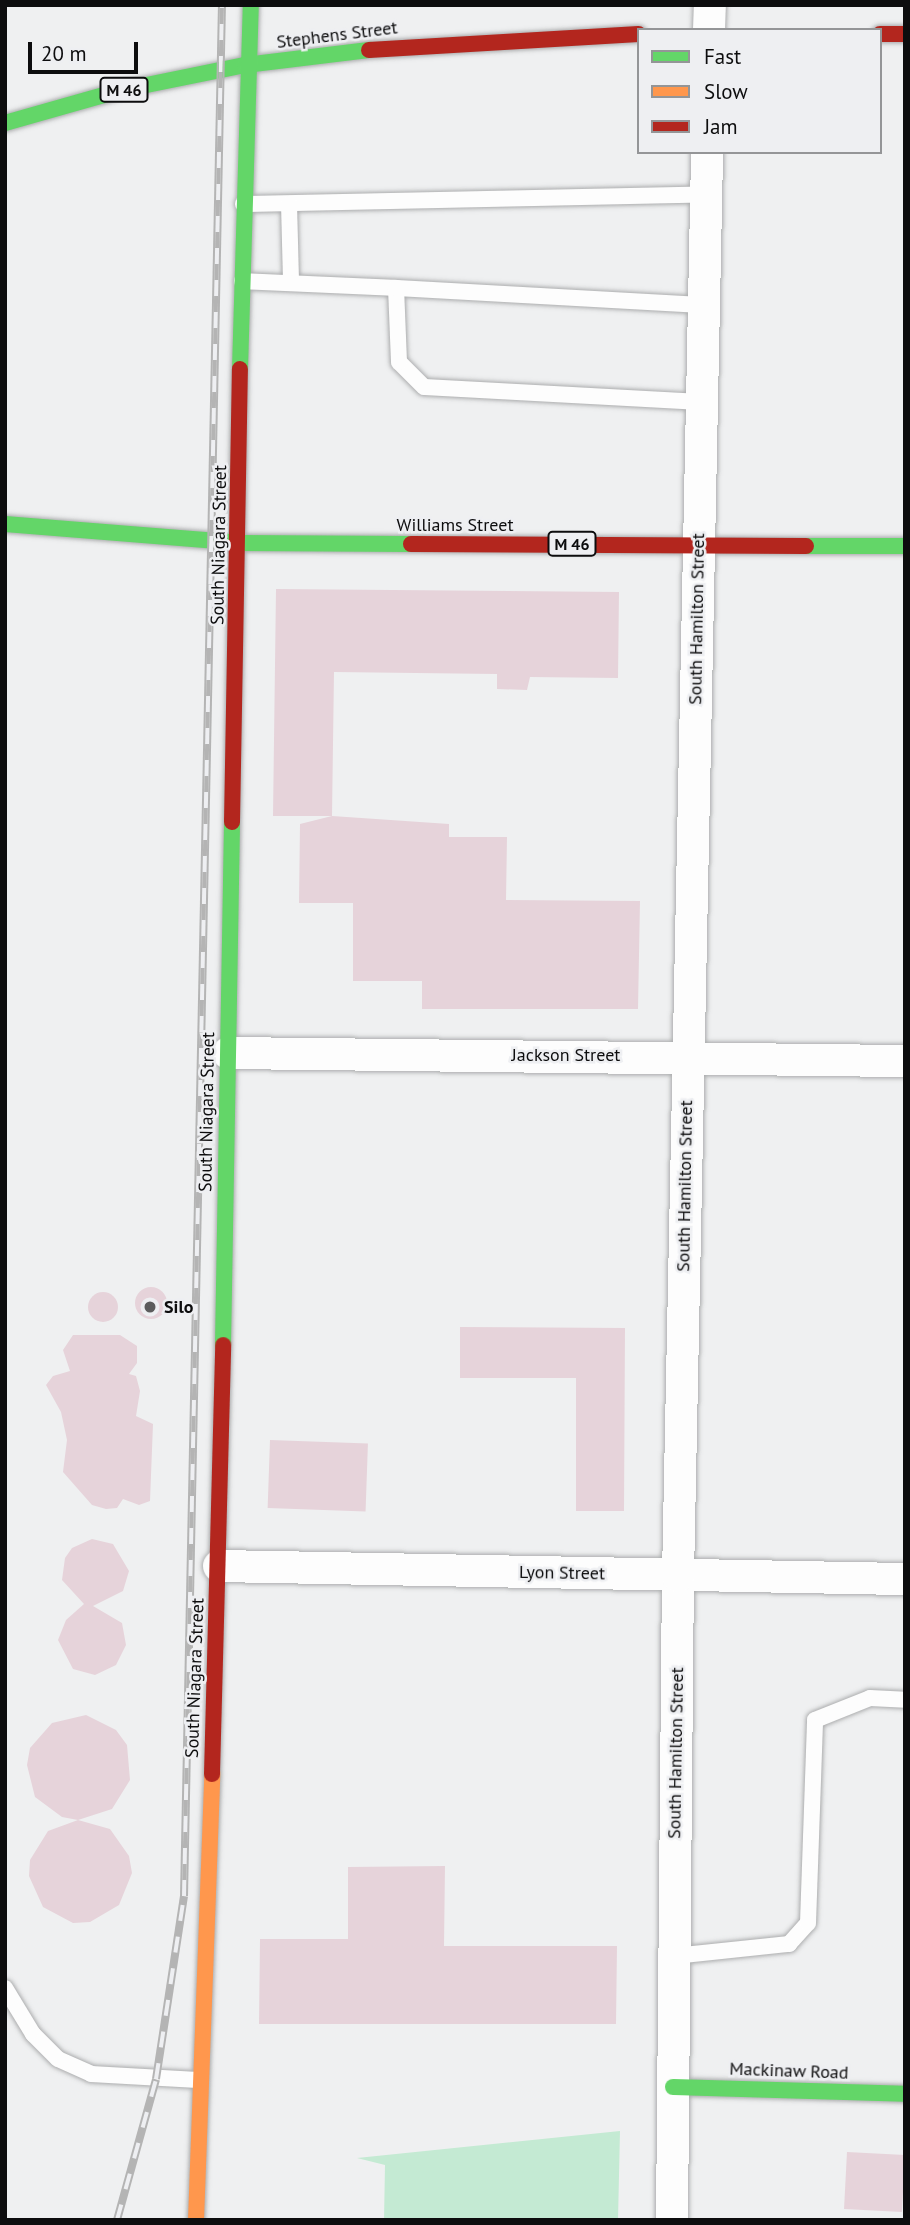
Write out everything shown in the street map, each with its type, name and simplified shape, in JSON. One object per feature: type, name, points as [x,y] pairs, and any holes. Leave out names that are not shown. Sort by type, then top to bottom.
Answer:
[{"type":"main road","name":"South Niagara Street","points":[[196,2220],[198,2080],[219,1566],[239,543],[245,65],[251,5]]},
{"type":"main road","name":"Stephens Street","points":[[5,122],[122,90],[245,65],[423,44],[637,34]]},
{"type":"main road","points":[[882,34],[905,34]]},
{"type":"main road","name":"Williams Street","points":[[5,524],[239,543],[905,546]]},
{"type":"main road","name":"Mackinaw Road","points":[[673,2087],[905,2094]]},
{"type":"street","points":[[709,5],[709,28]]},
{"type":"street","name":"South Hamilton Street","points":[[672,2220],[678,1576],[707,154]]},
{"type":"street","name":"Jackson Street","points":[[228,1053],[687,1056],[905,1061]]},
{"type":"street","name":"Lyon Street","points":[[219,1566],[905,1579]]},
{"type":"lane","points":[[243,204],[706,194]]},
{"type":"lane","points":[[289,204],[291,282]]},
{"type":"lane","points":[[242,281],[703,305]]},
{"type":"lane","points":[[396,288],[399,362],[424,387],[701,402]]},
{"type":"lane","points":[[674,1956],[789,1944],[808,1923],[816,1720],[870,1698],[905,1700]]},
{"type":"lane","points":[[5,1988],[33,2034],[58,2059],[91,2074],[198,2080]]},
{"type":"green space","points":[[620,2131],[618,2220],[384,2220],[385,2165],[357,2158]]},
{"type":"building","points":[[276,589],[619,592],[618,678],[530,677],[527,690],[497,689],[497,674],[334,672],[332,816],[273,816]]},
{"type":"building","points":[[332,816],[449,824],[449,837],[507,837],[506,900],[640,901],[638,1009],[422,1009],[422,981],[353,981],[353,903],[299,903],[300,824]]},
{"type":"building","name":"Silo","points":[[151,1287],[162,1292],[167,1303],[162,1314],[151,1319],[140,1314],[135,1303],[140,1292]]},
{"type":"building","name":"Silo","points":[[103,1292],[114,1296],[118,1307],[114,1318],[103,1322],[92,1318],[88,1307],[92,1296]]},
{"type":"building","points":[[460,1327],[625,1328],[624,1511],[576,1511],[576,1378],[460,1378]]},
{"type":"building","points":[[73,1335],[120,1335],[137,1346],[137,1363],[129,1374],[136,1376],[140,1391],[136,1416],[153,1424],[150,1501],[139,1505],[123,1499],[117,1508],[106,1509],[92,1505],[63,1472],[67,1440],[61,1412],[46,1385],[53,1376],[70,1371],[63,1350]]},
{"type":"building","points":[[270,1440],[368,1443],[366,1511],[268,1508]]},
{"type":"building","points":[[92,1539],[113,1544],[129,1571],[123,1591],[93,1606],[122,1623],[126,1645],[116,1665],[95,1675],[73,1669],[58,1640],[66,1620],[84,1604],[62,1580],[65,1558],[72,1548]]},
{"type":"building","points":[[86,1715],[116,1730],[127,1745],[130,1780],[112,1809],[78,1820],[62,1817],[35,1797],[27,1765],[30,1748],[52,1723]]},
{"type":"building","points":[[78,1820],[110,1829],[129,1856],[132,1873],[119,1905],[90,1922],[73,1923],[43,1907],[29,1876],[30,1860],[48,1831]]},
{"type":"building","points":[[445,1866],[444,1946],[617,1946],[616,2024],[259,2024],[260,1939],[348,1939],[348,1867]]},
{"type":"building","points":[[847,2152],[905,2155],[902,2212],[844,2209]]},
{"type":"railway","points":[[117,2220],[156,2079],[184,1896],[222,5]]},
{"type":"traffic: fast","points":[[240,369],[251,5]]},
{"type":"traffic: fast","points":[[5,123],[122,90],[245,65],[369,50]]},
{"type":"traffic: fast","points":[[5,524],[239,543],[411,544]]},
{"type":"traffic: fast","points":[[806,546],[905,546]]},
{"type":"traffic: fast","points":[[223,1345],[232,822]]},
{"type":"traffic: fast","points":[[673,2087],[905,2094]]},
{"type":"traffic: slow","points":[[196,2220],[212,1774]]},
{"type":"traffic: jam","points":[[369,50],[637,34]]},
{"type":"traffic: jam","points":[[882,34],[905,34]]},
{"type":"traffic: jam","points":[[232,822],[240,369]]},
{"type":"traffic: jam","points":[[411,544],[806,546]]},
{"type":"traffic: jam","points":[[212,1774],[223,1345]]},
{"type":"place","name":"Silo","points":[[150,1307]]}]
